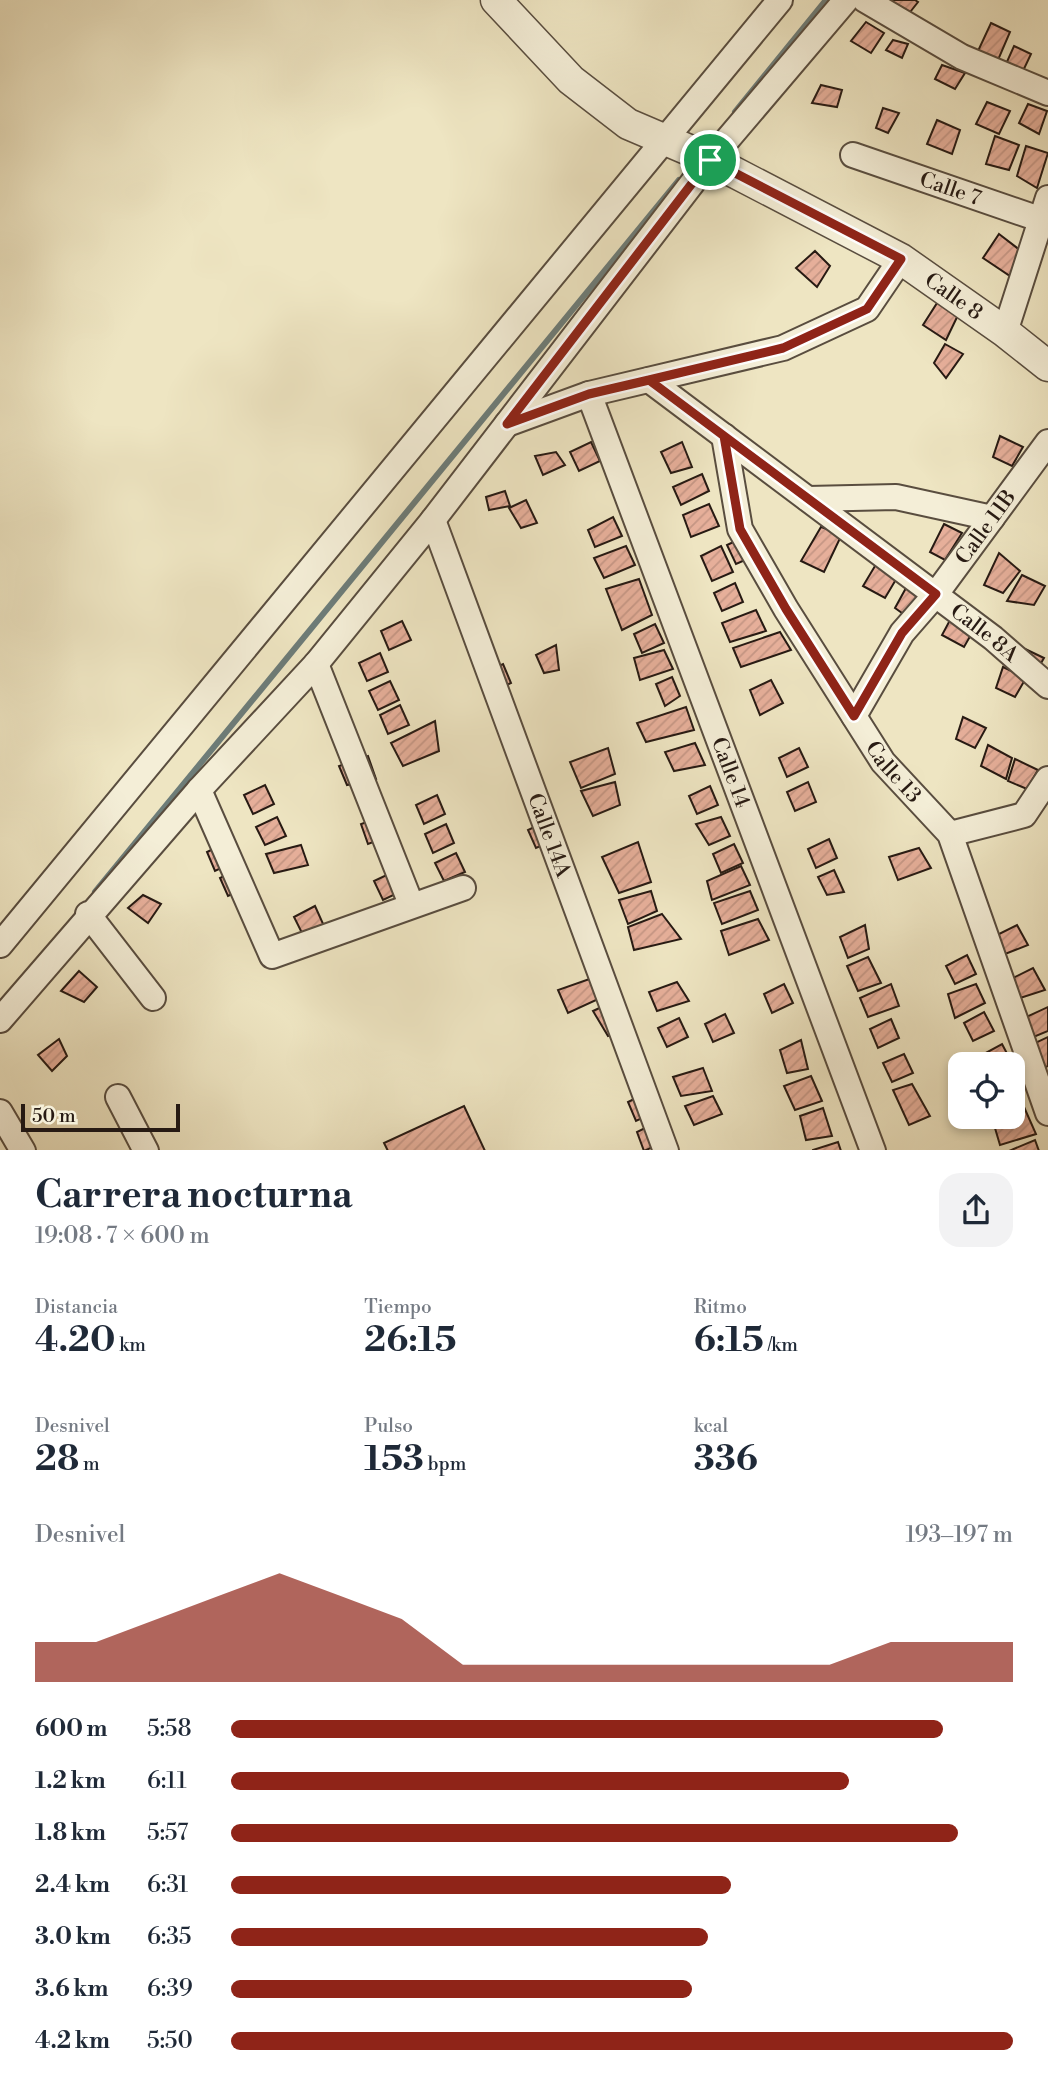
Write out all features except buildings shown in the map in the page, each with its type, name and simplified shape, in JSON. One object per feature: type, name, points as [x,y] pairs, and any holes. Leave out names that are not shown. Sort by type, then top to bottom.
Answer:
[{"type":"street","name":"Calle 8","points":[[496,0],[571,80],[628,124],[689,151],[901,259],[1005,332],[1048,366]]},
{"type":"street","points":[[0,1020],[88,915],[316,664],[507,424],[689,151],[780,0]]},
{"type":"street","points":[[0,945],[689,151],[846,0]]},
{"type":"street","points":[[865,0],[962,57],[1048,93]]},
{"type":"street","name":"Calle 7","points":[[853,155],[1045,213]]},
{"type":"street","points":[[1005,332],[1045,213]]},
{"type":"street","points":[[507,424],[589,394],[783,348],[867,309],[901,259]]},
{"type":"street","name":"Calle 8A","points":[[649,380],[936,594],[1048,685]]},
{"type":"street","name":"Calle 14","points":[[589,394],[873,1150]]},
{"type":"street","name":"Calle 13","points":[[724,436],[740,529],[786,609],[883,762],[950,834],[1048,1113]]},
{"type":"street","name":"Calle 11B","points":[[854,716],[902,633],[936,594],[1048,442]]},
{"type":"street","points":[[808,499],[896,498],[992,519]]},
{"type":"street","name":"Calle 14A","points":[[433,520],[666,1150]]},
{"type":"street","points":[[316,664],[411,905]]},
{"type":"street","points":[[950,834],[1024,815],[1048,779]]},
{"type":"street","points":[[199,790],[272,957],[463,888]]},
{"type":"street","points":[[88,915],[153,998]]},
{"type":"street","points":[[118,1097],[146,1150]]},
{"type":"street","points":[[0,1112],[23,1150]]},
{"type":"waterway","points":[[735,112],[826,0]]},
{"type":"waterway","points":[[95,892],[679,180]]},
{"type":"route","points":[[710,160],[507,424],[589,394],[649,380],[936,594],[902,633],[854,716],[786,609],[740,529],[724,436],[649,380],[783,348],[867,309],[901,259],[710,160]]}]
